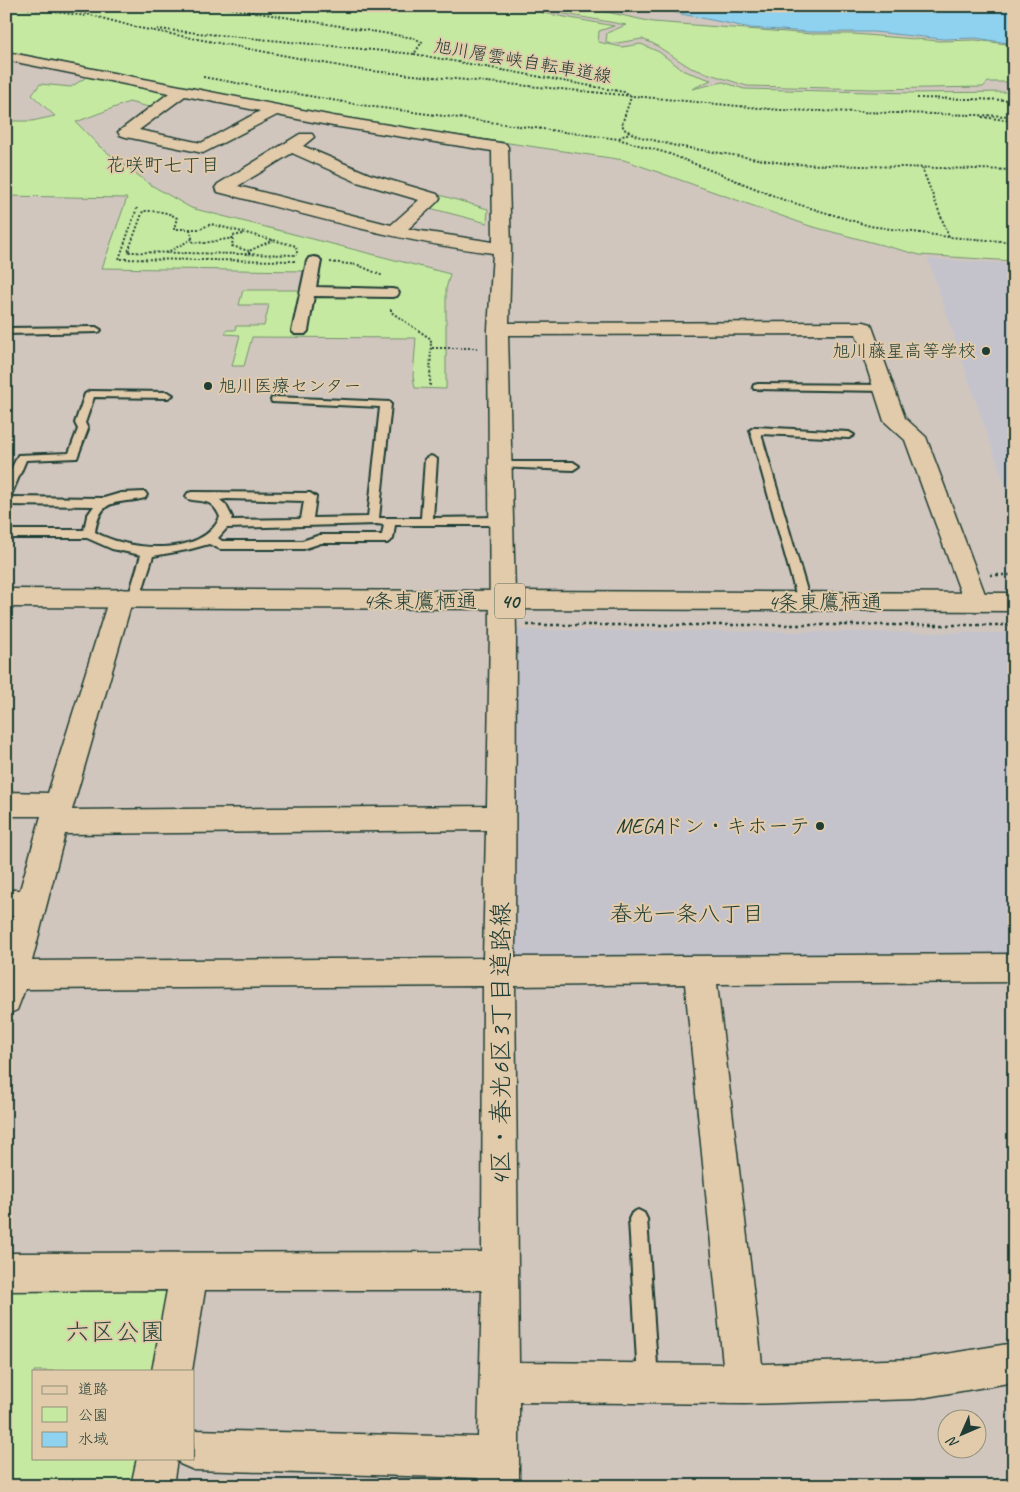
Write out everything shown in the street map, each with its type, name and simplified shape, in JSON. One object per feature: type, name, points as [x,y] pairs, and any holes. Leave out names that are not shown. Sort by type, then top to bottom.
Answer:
[{"type":"main road","points":[[6,56],[333,121]]},
{"type":"main road","points":[[183,90],[126,132],[203,148],[276,109]]},
{"type":"main road","points":[[333,121],[224,188],[459,245],[502,248]]},
{"type":"main road","name":"4区・春光6区3丁目道路線","points":[[333,121],[500,147],[502,248],[498,339],[500,521],[511,613],[501,818],[499,971],[501,1271],[498,1472]]},
{"type":"main road","points":[[290,146],[364,178],[431,198],[395,231]]},
{"type":"main road","points":[[498,339],[864,328],[895,421],[916,438],[976,602]]},
{"type":"main road","name":"4条東鷹栖通","points":[[6,598],[128,598],[511,613],[804,601],[1014,602]]},
{"type":"main road","points":[[128,598],[57,813],[19,903],[10,987],[499,971],[1014,968]]},
{"type":"main road","points":[[6,804],[57,813],[501,818]]},
{"type":"main road","points":[[700,971],[745,1384]]},
{"type":"main road","points":[[6,1272],[501,1271]]},
{"type":"main road","points":[[172,1370],[189,1273]]},
{"type":"main road","points":[[498,1382],[745,1384],[915,1379],[1014,1362]]},
{"type":"main road","points":[[195,1450],[498,1472]]},
{"type":"main road","points":[[152,1486],[157,1460]]},
{"type":"street","points":[[300,331],[314,262]]},
{"type":"street","points":[[308,292],[392,293]]},
{"type":"lane","points":[[6,331],[96,330]]},
{"type":"lane","points":[[758,387],[885,388]]},
{"type":"lane","points":[[6,493],[22,457],[73,456],[83,429],[80,423],[90,394],[168,395]]},
{"type":"lane","points":[[276,400],[386,404],[373,521]]},
{"type":"lane","points":[[804,601],[755,430],[849,435]]},
{"type":"lane","points":[[428,522],[431,459]]},
{"type":"lane","points":[[500,465],[573,466]]},
{"type":"lane","points":[[6,501],[105,502],[124,495],[141,495]]},
{"type":"lane","points":[[192,496],[310,497],[306,523]]},
{"type":"lane","points":[[6,534],[89,534],[102,542],[148,552],[191,546],[210,539],[224,524],[226,517],[222,508],[210,497]]},
{"type":"lane","points":[[89,534],[94,514],[105,502]]},
{"type":"lane","points":[[224,524],[500,521]]},
{"type":"lane","points":[[210,539],[220,544],[303,545],[320,539],[387,538],[390,522]]},
{"type":"lane","points":[[128,598],[148,552]]},
{"type":"lane","points":[[638,1219],[648,1383]]},
{"type":"path","points":[[12,6],[93,17]]},
{"type":"path","points":[[57,6],[139,28],[362,70],[780,110],[1014,116]]},
{"type":"path","name":"旭川層雲峡自転車道線","points":[[216,6],[414,38],[422,42],[414,54],[624,92],[631,97],[622,124],[630,133]]},
{"type":"path","points":[[139,28],[414,54]]},
{"type":"path","points":[[918,98],[1014,100]]},
{"type":"path","points":[[980,115],[985,118],[1014,121]]},
{"type":"path","points":[[618,139],[630,133],[676,146],[789,164],[1014,170]]},
{"type":"path","points":[[922,168],[949,237]]},
{"type":"path","points":[[137,208],[119,259],[344,262],[370,269],[388,280],[392,285],[391,312],[431,338],[430,386]]},
{"type":"path","points":[[296,261],[297,255],[296,246],[211,224],[200,229],[174,229],[177,218],[174,216],[143,211],[128,252],[249,252],[297,255]]},
{"type":"path","points":[[190,229],[193,242],[204,243],[233,238],[233,236],[246,233]]},
{"type":"path","points":[[233,238],[232,246],[249,252],[273,240]]},
{"type":"path","points":[[166,253],[192,239]]},
{"type":"path","points":[[139,259],[140,253]]},
{"type":"path","points":[[432,348],[498,339]]},
{"type":"path","points":[[511,613],[1014,625]]},
{"type":"shaded area","name":"旭川藤星高等学校","points":[[928,259],[1014,264],[1014,510],[988,437]]},
{"type":"shaded area","points":[[503,630],[1014,633],[1014,979],[499,971]]},
{"type":"green space","points":[[6,6],[505,6],[614,26],[599,31],[598,42],[622,47],[641,44],[659,52],[684,71],[711,80],[692,89],[723,82],[744,89],[912,93],[1014,92],[1014,261],[920,255],[810,226],[624,160],[360,121],[6,51]]},
{"type":"green space","points":[[521,6],[579,6],[653,22],[812,34],[853,34],[940,41],[976,40],[1014,45],[1014,82],[988,82],[983,87],[874,89],[747,86],[691,68],[654,44],[642,39],[617,43],[606,42],[607,33],[626,25]]},
{"type":"green space","points":[[88,76],[169,92],[170,95],[153,108],[129,102],[76,122],[100,147],[151,185],[191,208],[450,274],[446,289],[446,389],[415,388],[413,376],[416,338],[252,337],[244,366],[232,366],[240,335],[225,334],[227,330],[235,330],[236,326],[264,326],[269,305],[239,305],[243,290],[300,290],[304,271],[102,268],[127,198],[6,196],[6,126],[9,121],[32,121],[55,116],[32,95],[40,84],[71,87]]},
{"type":"green space","points":[[436,194],[488,209],[487,223],[422,206]]},
{"type":"green space","name":"六区公園","points":[[171,1290],[157,1370],[32,1370],[32,1460],[142,1460],[137,1486],[6,1486],[6,1291]]},
{"type":"water","points":[[642,6],[1014,6],[1014,44],[976,38],[943,39],[874,32],[810,32],[751,28]]},
{"type":"place","name":"旭川藤星高等学校","points":[[986,351]]},
{"type":"place","name":"旭川医療センター","points":[[208,386]]},
{"type":"place","name":"MEGAドン・キホーテ","points":[[820,826]]},
{"type":"district","name":"花咲町七丁目","points":[[163,164]]},
{"type":"district","name":"春光一条八丁目","points":[[687,913]]}]
